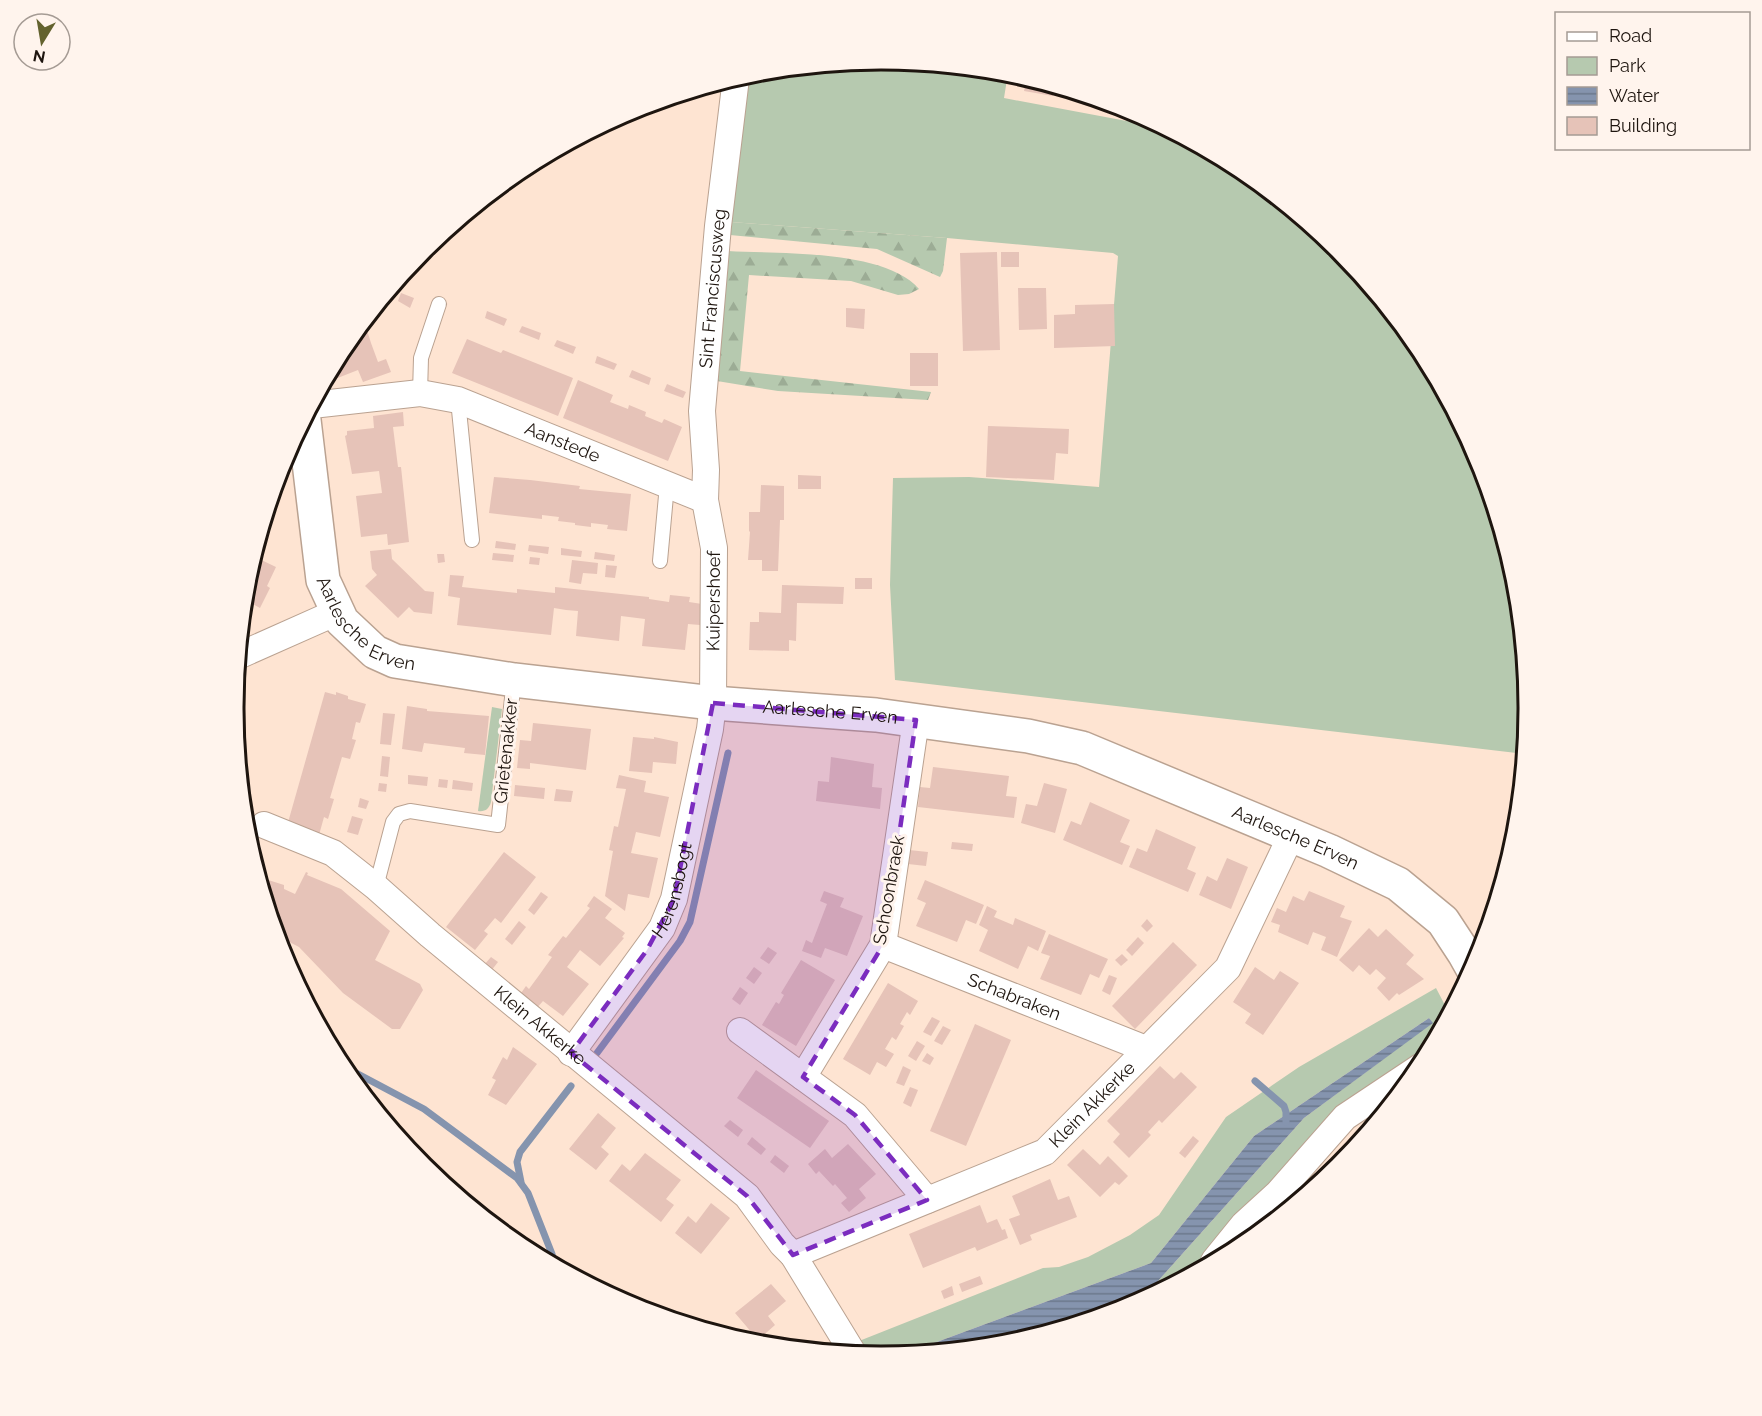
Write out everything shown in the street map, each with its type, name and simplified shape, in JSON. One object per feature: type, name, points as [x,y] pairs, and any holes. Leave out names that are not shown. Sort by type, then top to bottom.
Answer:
[{"type":"street","name":"Sint Franciscusweg","points":[[705,500],[706,470],[702,411],[718,225],[735,88]]},
{"type":"street","name":"Aanstede","points":[[321,404],[420,393],[458,400],[705,500]]},
{"type":"street","name":"Aarlesche Erven","points":[[306,434],[323,580],[342,621],[375,652],[395,661],[514,680],[712,703],[876,715],[1028,736],[1082,748],[1329,851],[1398,884],[1443,921],[1467,958]]},
{"type":"street","name":"Kuipershoef","points":[[705,500],[714,548],[712,703]]},
{"type":"street","points":[[246,652],[337,612]]},
{"type":"street","name":"Herensbogt","points":[[571,1053],[662,928],[674,899],[710,729],[712,703]]},
{"type":"street","name":"Schoonbraek","points":[[803,1077],[883,945],[916,720]]},
{"type":"street","name":"Klein Akkerke","points":[[264,825],[333,853],[571,1053],[747,1196],[782,1244],[793,1255],[848,1344]]},
{"type":"street","name":"Klein Akkerke","points":[[793,1255],[1045,1152],[1228,968],[1291,836]]},
{"type":"street","name":"Schabraken","points":[[883,945],[1146,1049]]},
{"type":"street","points":[[740,1031],[855,1115],[927,1200]]},
{"type":"street","points":[[1230,1241],[1244,1224],[1284,1199],[1345,1117],[1396,1083]]},
{"type":"lane","points":[[420,393],[421,358],[439,304]]},
{"type":"lane","points":[[458,400],[472,540]]},
{"type":"lane","points":[[660,561],[667,484]]},
{"type":"lane","name":"Grietenakker","points":[[376,887],[393,822],[399,814],[410,811],[498,825],[514,680]]},
{"type":"highlighted area","points":[[713,703],[916,720],[883,945],[803,1077],[855,1115],[927,1200],[793,1255],[747,1196],[571,1053],[647,950],[674,899]]},
{"type":"green space","points":[[881,70],[923,72],[1006,83],[1004,98],[1131,122],[1200,156],[1235,178],[1301,229],[1332,257],[1360,288],[1411,354],[1453,426],[1485,503],[1506,584],[1517,666],[1517,753],[895,680],[890,585],[893,478],[969,477],[1099,487],[1118,256],[1113,253],[947,238],[731,222],[748,85],[798,76],[839,72]]},
{"type":"green space","points":[[731,222],[947,238],[943,271],[940,277],[877,249],[730,235]]},
{"type":"green space","points":[[728,251],[830,256],[857,260],[903,276],[919,289],[909,294],[898,295],[851,281],[749,275],[740,371],[931,392],[928,400],[778,391],[717,381]]},
{"type":"green space","points":[[492,707],[502,709],[491,802],[486,810],[478,811]]},
{"type":"green space","points":[[1436,988],[1445,1005],[1410,1063],[1333,1119],[1214,1251],[1200,1260],[1156,1283],[1304,1118],[1432,1023],[1429,1018],[1254,1136],[1151,1263],[934,1343],[881,1346],[854,1343],[1043,1268],[1059,1267],[1088,1257],[1130,1235],[1159,1215],[1226,1117],[1299,1067]]},
{"type":"water","points":[[1429,1018],[1433,1023],[1304,1118],[1156,1283],[1086,1312],[1046,1324],[964,1340],[934,1343],[1151,1263],[1254,1136]]},
{"type":"building","points":[[1025,87],[1053,94],[1053,96],[1024,91]]},
{"type":"building","points":[[997,252],[1000,350],[963,351],[960,253]]},
{"type":"building","points":[[1001,252],[1019,252],[1019,267],[1001,267]]},
{"type":"building","points":[[1018,288],[1046,288],[1047,329],[1019,330]]},
{"type":"building","points":[[401,293],[414,298],[410,308],[398,301]]},
{"type":"building","points":[[1114,304],[1115,346],[1054,348],[1054,315],[1075,314],[1075,305]]},
{"type":"building","points":[[846,308],[865,309],[864,329],[846,327]]},
{"type":"building","points":[[487,311],[507,319],[504,326],[485,318]]},
{"type":"building","points":[[522,326],[541,333],[539,340],[519,332]]},
{"type":"building","points":[[367,331],[378,362],[386,359],[391,372],[363,382],[358,370],[335,379]]},
{"type":"building","points":[[467,339],[501,353],[503,350],[573,378],[558,416],[452,373]]},
{"type":"building","points":[[557,340],[576,347],[573,354],[554,346]]},
{"type":"building","points":[[910,353],[938,353],[938,386],[910,386]]},
{"type":"building","points":[[597,356],[617,364],[614,370],[595,363]]},
{"type":"building","points":[[632,370],[651,378],[649,385],[629,377]]},
{"type":"building","points":[[578,380],[613,395],[610,402],[628,409],[629,405],[646,412],[645,416],[662,423],[664,419],[682,427],[668,461],[563,418]]},
{"type":"building","points":[[667,384],[686,392],[683,398],[664,391]]},
{"type":"building","points":[[403,412],[404,426],[393,427],[398,467],[401,467],[409,542],[388,545],[387,534],[361,537],[356,496],[382,493],[379,471],[352,474],[345,436],[347,431],[374,428],[373,416]]},
{"type":"building","points":[[988,426],[1069,429],[1068,454],[1056,453],[1054,480],[986,477]]},
{"type":"building","points":[[798,475],[821,476],[821,489],[798,489]]},
{"type":"building","points":[[494,477],[631,494],[627,531],[607,529],[608,525],[591,523],[591,527],[575,525],[575,523],[558,521],[559,517],[542,515],[542,519],[489,513]]},
{"type":"building","points":[[761,485],[784,486],[784,520],[780,520],[778,571],[762,571],[762,560],[748,560],[749,512],[760,512]]},
{"type":"building","points":[[496,541],[516,544],[515,550],[495,548]]},
{"type":"building","points":[[529,545],[549,547],[548,554],[528,551]]},
{"type":"building","points":[[561,548],[582,551],[581,557],[561,555]]},
{"type":"building","points":[[391,549],[392,559],[425,591],[434,592],[432,614],[414,612],[409,607],[398,618],[365,586],[377,575],[372,569],[370,551]]},
{"type":"building","points":[[595,552],[615,555],[614,561],[594,559]]},
{"type":"building","points":[[493,553],[514,555],[513,562],[492,560]]},
{"type":"building","points":[[437,554],[444,554],[445,562],[438,563]]},
{"type":"building","points":[[530,557],[540,558],[539,565],[529,564]]},
{"type":"building","points":[[261,560],[276,567],[267,586],[270,588],[260,608],[253,604]]},
{"type":"building","points":[[572,560],[598,563],[597,574],[583,573],[581,584],[569,582]]},
{"type":"building","points":[[606,565],[617,566],[615,578],[605,577]]},
{"type":"building","points":[[450,575],[464,576],[462,587],[517,593],[517,589],[555,593],[555,587],[649,597],[649,599],[669,602],[670,595],[690,597],[689,602],[702,604],[700,625],[688,624],[685,650],[642,646],[645,619],[621,616],[619,641],[576,636],[578,611],[554,608],[551,635],[457,625],[460,598],[448,596]]},
{"type":"building","points":[[855,578],[872,578],[872,589],[855,589]]},
{"type":"building","points":[[782,585],[844,587],[843,604],[797,603],[796,641],[789,640],[789,651],[749,650],[750,622],[759,622],[759,612],[781,613]]},
{"type":"building","points":[[325,692],[336,695],[336,692],[348,696],[348,699],[366,704],[360,723],[356,722],[352,739],[356,740],[350,759],[342,757],[330,798],[334,799],[328,819],[324,817],[319,835],[287,826]]},
{"type":"building","points":[[407,706],[427,709],[427,711],[489,716],[485,755],[464,753],[465,748],[424,743],[422,752],[402,749]]},
{"type":"building","points":[[383,713],[395,714],[391,745],[380,744]]},
{"type":"building","points":[[533,723],[591,729],[586,770],[530,763],[530,769],[517,768],[520,740],[531,741]]},
{"type":"building","points":[[633,737],[654,739],[654,737],[678,742],[676,764],[653,762],[652,773],[629,771]]},
{"type":"building","points":[[382,756],[390,757],[388,777],[380,776]]},
{"type":"building","points":[[831,757],[874,764],[872,787],[882,788],[880,809],[816,801],[818,781],[829,782]]},
{"type":"building","points":[[933,767],[1009,776],[1006,796],[1017,797],[1014,818],[918,807],[920,787],[930,788]]},
{"type":"building","points":[[408,775],[428,777],[427,786],[408,784]]},
{"type":"building","points":[[619,775],[646,781],[644,792],[669,797],[660,837],[636,832],[631,853],[658,858],[649,898],[628,894],[625,911],[605,896],[613,851],[609,850],[614,826],[618,827],[626,789],[616,788]]},
{"type":"building","points":[[439,779],[448,780],[447,788],[438,787]]},
{"type":"building","points":[[453,780],[473,783],[472,791],[452,789]]},
{"type":"building","points":[[379,783],[387,784],[386,792],[378,791]]},
{"type":"building","points":[[1044,783],[1067,789],[1055,833],[1021,823],[1026,804],[1037,806]]},
{"type":"building","points":[[515,785],[545,788],[544,799],[514,796]]},
{"type":"building","points":[[556,789],[573,791],[571,802],[554,801]]},
{"type":"building","points":[[360,798],[369,801],[366,809],[358,807]]},
{"type":"building","points":[[1090,802],[1130,820],[1120,842],[1130,846],[1122,865],[1063,840],[1071,821],[1081,825]]},
{"type":"building","points":[[352,816],[363,819],[358,835],[347,832]]},
{"type":"building","points":[[1156,829],[1196,847],[1187,869],[1196,873],[1188,892],[1129,867],[1137,848],[1147,852]]},
{"type":"building","points":[[952,842],[973,844],[972,851],[951,849]]},
{"type":"building","points":[[909,850],[928,852],[926,866],[908,864]]},
{"type":"building","points":[[504,852],[536,877],[501,923],[495,918],[484,931],[488,934],[475,950],[446,927]]},
{"type":"building","points":[[1227,858],[1248,867],[1231,909],[1199,895],[1207,876],[1217,881]]},
{"type":"building","points":[[306,872],[307,875],[341,889],[390,931],[375,960],[420,984],[423,990],[400,1029],[392,1029],[343,993],[299,947],[288,941],[267,880],[284,885],[284,889],[295,894]]},
{"type":"building","points":[[925,880],[984,905],[976,924],[966,920],[957,942],[916,926],[926,903],[917,899]]},
{"type":"building","points":[[824,891],[844,898],[840,907],[863,916],[847,956],[825,948],[821,958],[802,951],[806,940],[812,943],[827,904],[820,901]]},
{"type":"building","points":[[1309,891],[1345,906],[1340,917],[1352,921],[1337,957],[1321,950],[1326,937],[1313,932],[1308,945],[1278,932],[1280,925],[1271,922],[1277,908],[1286,912],[1293,896],[1304,901]]},
{"type":"building","points":[[541,892],[548,897],[534,915],[528,910]]},
{"type":"building","points":[[594,896],[612,909],[605,918],[625,933],[622,937],[624,938],[600,966],[580,950],[567,967],[589,984],[563,1016],[543,1001],[535,1010],[519,996],[526,986],[529,989],[552,957],[548,955],[563,936],[566,938],[590,908],[587,906]]},
{"type":"building","points":[[987,906],[997,911],[994,917],[1013,925],[1015,918],[1046,931],[1038,951],[1028,946],[1018,969],[979,951],[988,930],[979,925]]},
{"type":"building","points":[[1147,919],[1153,926],[1147,932],[1141,926]]},
{"type":"building","points":[[519,921],[526,927],[512,945],[505,939]]},
{"type":"building","points":[[1369,928],[1378,937],[1386,929],[1414,955],[1406,964],[1424,979],[1399,995],[1397,993],[1389,1001],[1377,988],[1386,978],[1376,969],[1370,975],[1359,965],[1353,972],[1339,960]]},
{"type":"building","points":[[1049,934],[1108,959],[1099,978],[1090,974],[1081,995],[1040,979],[1050,956],[1041,953]]},
{"type":"building","points":[[1138,937],[1144,943],[1132,956],[1126,950]]},
{"type":"building","points":[[1173,942],[1197,965],[1135,1029],[1112,1006]]},
{"type":"building","points":[[768,947],[777,953],[769,964],[760,958]]},
{"type":"building","points":[[1122,954],[1128,960],[1121,966],[1115,960]]},
{"type":"building","points":[[491,957],[498,962],[491,971],[484,965]]},
{"type":"building","points":[[801,960],[835,980],[796,1046],[762,1025],[776,1002],[779,1004],[784,995],[781,993]]},
{"type":"building","points":[[754,967],[762,973],[754,984],[746,978]]},
{"type":"building","points":[[1255,967],[1274,980],[1280,971],[1299,983],[1263,1035],[1245,1023],[1251,1014],[1233,1002]]},
{"type":"building","points":[[1109,975],[1117,978],[1110,995],[1102,991]]},
{"type":"building","points":[[888,983],[918,1001],[910,1015],[907,1012],[900,1024],[904,1026],[896,1040],[892,1037],[885,1049],[894,1054],[886,1067],[877,1062],[870,1075],[843,1059]]},
{"type":"building","points":[[740,987],[748,993],[740,1005],[732,999]]},
{"type":"building","points":[[932,1017],[940,1021],[931,1036],[923,1032]]},
{"type":"building","points":[[975,1024],[1011,1040],[966,1146],[930,1131]]},
{"type":"building","points":[[943,1026],[951,1030],[942,1045],[934,1041]]},
{"type":"building","points":[[917,1041],[925,1046],[916,1061],[908,1056]]},
{"type":"building","points":[[513,1047],[537,1064],[506,1105],[488,1095],[496,1080],[492,1078],[503,1057],[507,1060]]},
{"type":"building","points":[[927,1053],[934,1058],[930,1065],[922,1061]]},
{"type":"building","points":[[903,1066],[911,1070],[904,1086],[896,1083]]},
{"type":"building","points":[[1160,1066],[1174,1079],[1181,1072],[1197,1087],[1162,1123],[1159,1120],[1148,1132],[1151,1135],[1129,1158],[1113,1142],[1120,1134],[1107,1121]]},
{"type":"building","points":[[756,1070],[829,1121],[810,1148],[737,1098]]},
{"type":"building","points":[[910,1087],[918,1090],[911,1107],[903,1103]]},
{"type":"building","points":[[598,1113],[616,1128],[601,1147],[609,1154],[596,1170],[569,1149]]},
{"type":"building","points":[[730,1120],[743,1130],[738,1137],[724,1126]]},
{"type":"building","points":[[1193,1136],[1199,1141],[1185,1158],[1179,1153]]},
{"type":"building","points":[[752,1137],[766,1149],[761,1155],[747,1144]]},
{"type":"building","points":[[848,1144],[876,1174],[859,1189],[866,1198],[849,1212],[841,1203],[847,1198],[835,1184],[833,1186],[819,1171],[816,1174],[808,1164],[825,1149],[832,1158]]},
{"type":"building","points":[[1083,1149],[1100,1165],[1108,1156],[1128,1176],[1119,1185],[1115,1182],[1100,1197],[1067,1165]]},
{"type":"building","points":[[645,1153],[681,1180],[666,1199],[674,1205],[661,1222],[609,1181],[622,1164],[630,1171]]},
{"type":"building","points":[[775,1155],[789,1166],[784,1173],[770,1162]]},
{"type":"building","points":[[1050,1179],[1058,1200],[1069,1196],[1077,1217],[1030,1235],[1032,1240],[1020,1245],[1009,1219],[1020,1215],[1012,1196]]},
{"type":"building","points":[[711,1203],[730,1218],[701,1254],[675,1233],[688,1216],[696,1223]]},
{"type":"building","points":[[980,1205],[987,1223],[997,1219],[1002,1230],[1005,1229],[1008,1238],[977,1251],[975,1247],[923,1268],[909,1234]]},
{"type":"building","points":[[980,1276],[983,1284],[962,1292],[959,1284]]},
{"type":"building","points":[[771,1284],[786,1301],[768,1316],[775,1325],[764,1334],[751,1332],[735,1313]]},
{"type":"building","points":[[952,1286],[954,1295],[944,1299],[941,1291]]},
{"type":"waterway","points":[[597,1053],[680,941],[690,922],[728,753]]},
{"type":"waterway","points":[[360,1075],[424,1109],[517,1178],[528,1193],[552,1254]]},
{"type":"waterway","points":[[1255,1081],[1284,1106],[1286,1122]]},
{"type":"waterway","points":[[521,1182],[517,1162],[520,1152],[571,1086]]}]
